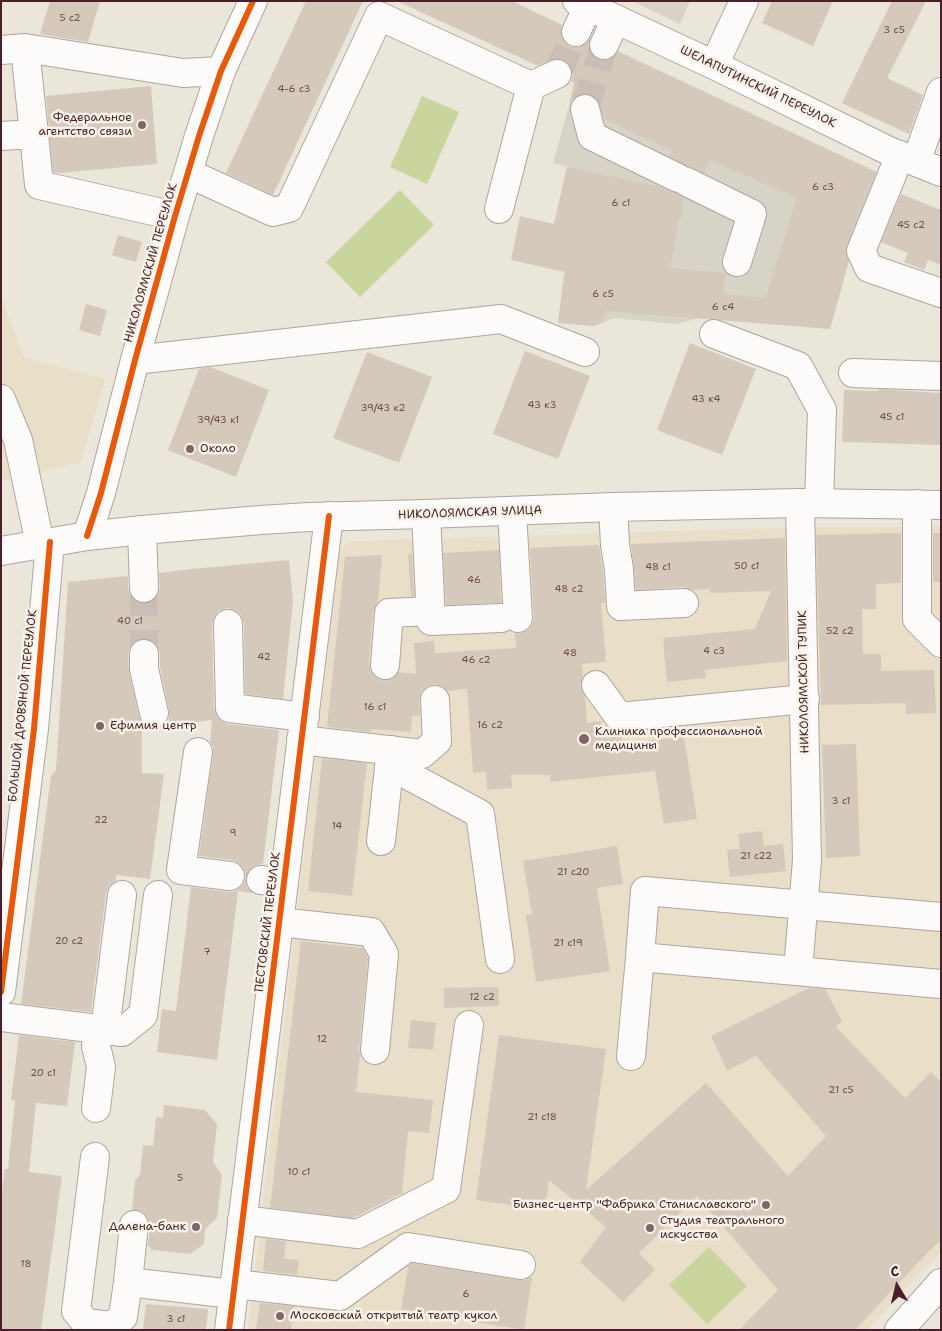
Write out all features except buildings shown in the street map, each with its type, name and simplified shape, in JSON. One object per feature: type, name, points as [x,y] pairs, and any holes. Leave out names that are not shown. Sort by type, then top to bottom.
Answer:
[{"type":"street","name":"НИКОЛОЯМСКИЙ ПЕРЕУЛОК","points":[[87,536],[102,493],[135,360],[188,173],[221,71],[253,1]]},
{"type":"street","points":[[714,65],[744,1]]},
{"type":"street","points":[[576,32],[582,4]]},
{"type":"street","name":"ШЕЛАПУТИНСКИЙ ПЕРЕУЛОК","points":[[582,4],[941,172]]},
{"type":"street","points":[[188,173],[273,212],[290,208],[379,16],[531,86],[557,74]]},
{"type":"street","points":[[604,45],[616,19]]},
{"type":"street","points":[[175,216],[39,185],[34,134],[13,49],[183,73],[221,71]]},
{"type":"street","points":[[499,209],[531,86]]},
{"type":"street","points":[[941,92],[862,251],[869,268],[941,293]]},
{"type":"street","points":[[585,109],[592,136],[752,214],[737,262]]},
{"type":"street","points":[[1,136],[34,134]]},
{"type":"street","points":[[135,360],[501,319],[585,352]]},
{"type":"street","name":"НИКОЛОЯМСКОЙ ТУПИК","points":[[714,334],[798,366],[822,410],[810,503],[805,699],[807,860],[798,971]]},
{"type":"street","points":[[854,373],[941,376]]},
{"type":"street","name":"БОЛЬШОЙ ДРОВЯНОЙ ПЕРЕУЛОК","points":[[1,992],[34,729],[45,543],[18,440],[2,401]]},
{"type":"street","name":"НИКОЛОЯМСКАЯ УЛИЦА","points":[[1,551],[87,536],[142,530],[329,516],[810,503],[929,504]]},
{"type":"street","points":[[929,504],[917,619],[941,643]]},
{"type":"street","points":[[613,508],[621,606],[684,604]]},
{"type":"street","points":[[426,514],[431,621],[509,618],[512,511]]},
{"type":"street","name":"ПЕСТОВСКИЙ ПЕРЕУЛОК","points":[[229,1330],[279,922],[273,881],[303,728],[329,516]]},
{"type":"street","points":[[142,530],[144,588]]},
{"type":"street","points":[[385,665],[390,613],[431,611]]},
{"type":"street","points":[[228,624],[230,708],[303,728],[390,757],[480,814],[500,959]]},
{"type":"street","points":[[144,654],[144,669],[154,713]]},
{"type":"street","points":[[596,685],[619,717],[805,699]]},
{"type":"street","points":[[390,757],[422,754],[437,741],[434,700]]},
{"type":"street","points":[[198,752],[181,870],[230,876]]},
{"type":"street","points":[[380,841],[390,757]]},
{"type":"street","points":[[631,1056],[646,891],[941,917]]},
{"type":"street","points":[[96,1108],[101,1066],[96,1046],[102,1029],[122,895]]},
{"type":"street","points":[[1,1017],[122,1032],[143,1015],[158,896]]},
{"type":"street","points":[[279,922],[371,932],[384,954],[376,1050]]},
{"type":"street","points":[[640,957],[941,984]]},
{"type":"street","points":[[242,1220],[358,1234],[446,1188],[469,1025]]},
{"type":"street","points":[[95,1157],[76,1311],[86,1322],[111,1326],[123,1316],[134,1226]]},
{"type":"street","points":[[128,1282],[340,1296],[408,1247],[521,1265]]},
{"type":"street","points":[[898,1330],[941,1283]]},
{"type":"shaded area","points":[[632,1],[690,1],[680,24]]},
{"type":"shaded area","points":[[588,37],[879,173],[856,234],[830,329],[699,318],[676,324],[614,318],[594,326],[558,323],[565,265],[546,262],[567,167],[553,163]]},
{"type":"shaded area","points":[[1,297],[24,357],[105,379],[81,462],[1,481]]},
{"type":"shaded area","points":[[806,527],[941,527],[941,1251],[867,1330],[248,1330],[339,554],[342,547],[353,541]]},
{"type":"green space","points":[[422,96],[459,112],[427,184],[390,167]]},
{"type":"green space","points":[[400,190],[434,225],[360,297],[326,262]]},
{"type":"green space","points":[[709,1247],[747,1286],[707,1324],[669,1285]]},
{"type":"tunnel","points":[[557,74],[576,32]]},
{"type":"tunnel","points":[[585,109],[604,45]]},
{"type":"tunnel","points":[[144,588],[144,654]]},
{"type":"cycle path","points":[[87,536],[101,493],[135,360],[199,136],[221,71],[253,1]]},
{"type":"cycle path","points":[[229,1330],[329,516]]},
{"type":"cycle path","points":[[1,992],[34,729],[50,542]]},
{"type":"place","name":"Федеральное агентство связи","points":[[142,125]]},
{"type":"place","name":"Около","points":[[190,449]]},
{"type":"place","name":"Ефимия центр","points":[[100,726]]},
{"type":"place","name":"Клиника профессиональной медицины","points":[[584,739]]},
{"type":"place","name":"Бизнес-центр \"Фабрика Станиславского\"","points":[[766,1205]]},
{"type":"place","name":"Далена-банк","points":[[196,1227]]},
{"type":"place","name":"Студия театрального искусства","points":[[650,1228]]},
{"type":"place","name":"Московский открытый театр кукол","points":[[280,1316]]}]
